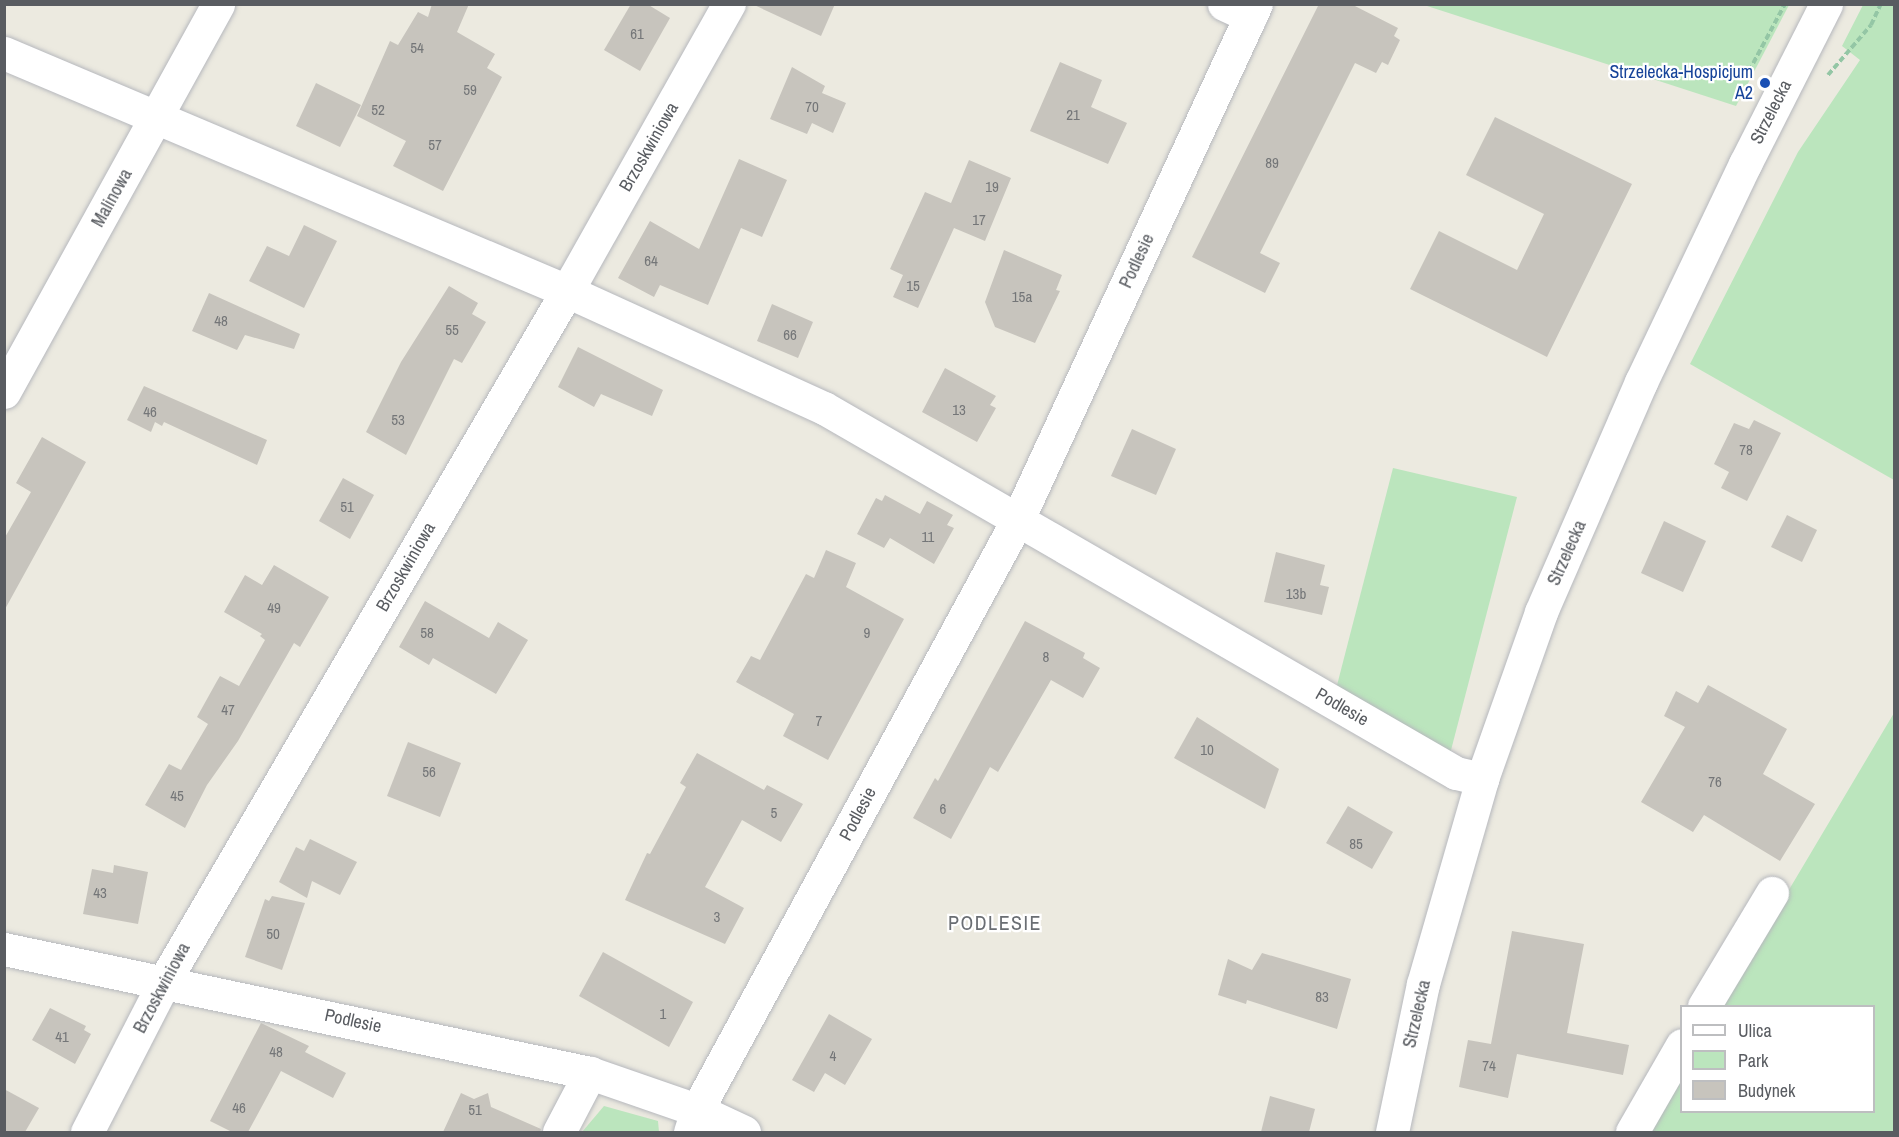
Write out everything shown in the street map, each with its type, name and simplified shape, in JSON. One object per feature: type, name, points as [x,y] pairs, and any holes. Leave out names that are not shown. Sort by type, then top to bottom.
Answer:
[{"type":"street","name":"Malinowa","points":[[4,392],[218,4]]},
{"type":"street","name":"Brzoskwiniowa","points":[[87,1132],[165,980],[567,291],[729,4]]},
{"type":"street","name":"Strzelecka","points":[[1392,1132],[1423,984],[1482,780],[1541,612],[1641,382],[1826,4]]},
{"type":"street","name":"Podlesie","points":[[694,1121],[1018,519],[1243,8]]},
{"type":"street","points":[[4,54],[567,291],[824,408],[1018,519]]},
{"type":"street","name":"Podlesie","points":[[1018,519],[1456,773],[1482,780]]},
{"type":"street","points":[[1705,1005],[1772,893]]},
{"type":"street","name":"Podlesie","points":[[4,949],[165,980],[590,1073],[694,1121],[744,1132]]},
{"type":"street","points":[[1632,1132],[1680,1048]]},
{"type":"street","points":[[559,1132],[590,1073]]},
{"type":"path","points":[[1825,76],[1834,72],[1871,25],[1881,4]]},
{"type":"green space","points":[[1424,5],[1789,5],[1736,106]]},
{"type":"green space","points":[[1863,5],[1894,5],[1894,480],[1690,364],[1798,152],[1860,60],[1842,46]]},
{"type":"green space","points":[[1393,468],[1517,497],[1450,754],[1335,693]]},
{"type":"green space","points":[[1894,713],[1894,1132],[1643,1132],[1680,1071],[1680,1113],[1875,1113],[1875,1005],[1721,1005]]},
{"type":"green space","points":[[604,1106],[658,1121],[659,1132],[582,1132]]},
{"type":"building","points":[[432,4],[469,4],[457,32],[495,54],[487,68],[502,77],[443,191],[393,166],[406,141],[357,116],[390,41],[398,45],[418,12],[428,17]]},
{"type":"building","points":[[631,4],[647,4],[670,18],[640,71],[604,50]]},
{"type":"building","points":[[752,4],[835,4],[821,36]]},
{"type":"building","points":[[1319,4],[1351,4],[1398,28],[1394,36],[1400,40],[1388,65],[1382,62],[1376,73],[1355,63],[1260,253],[1280,263],[1265,293],[1192,257]]},
{"type":"building","points":[[1060,62],[1102,80],[1091,107],[1127,123],[1108,164],[1030,131]]},
{"type":"building","points":[[792,67],[825,86],[822,93],[846,103],[833,133],[812,123],[807,134],[770,119]]},
{"type":"building","points":[[316,83],[361,105],[340,147],[296,126]]},
{"type":"building","points":[[1495,117],[1632,184],[1547,357],[1410,289],[1439,231],[1517,270],[1544,214],[1466,175]]},
{"type":"building","points":[[739,159],[787,180],[762,237],[741,228],[708,305],[660,285],[654,297],[618,278],[650,221],[699,249]]},
{"type":"building","points":[[969,160],[1011,178],[985,241],[954,228],[918,308],[893,297],[903,275],[890,269],[925,192],[951,203]]},
{"type":"building","points":[[304,225],[337,241],[304,308],[249,281],[267,246],[289,256]]},
{"type":"building","points":[[1004,250],[1062,275],[1056,290],[1060,291],[1035,343],[995,327],[985,302]]},
{"type":"building","points":[[449,286],[478,303],[472,314],[486,322],[462,363],[454,359],[406,455],[366,432],[401,362]]},
{"type":"building","points":[[209,293],[300,334],[294,349],[245,335],[237,350],[192,331]]},
{"type":"building","points":[[772,304],[813,322],[798,358],[757,341]]},
{"type":"building","points":[[578,347],[663,390],[652,416],[601,394],[594,407],[558,387]]},
{"type":"building","points":[[945,368],[996,396],[990,405],[996,408],[977,442],[922,412]]},
{"type":"building","points":[[144,386],[267,440],[257,465],[164,422],[162,426],[155,422],[151,432],[127,420]]},
{"type":"building","points":[[1754,420],[1781,433],[1747,501],[1721,488],[1729,472],[1714,464],[1734,423],[1749,429]]},
{"type":"building","points":[[1132,429],[1176,449],[1156,495],[1111,476]]},
{"type":"building","points":[[42,437],[86,462],[4,611],[4,539],[31,492],[16,483]]},
{"type":"building","points":[[343,478],[374,495],[350,539],[319,521]]},
{"type":"building","points":[[885,495],[920,514],[927,501],[953,515],[947,525],[954,528],[934,564],[890,538],[884,548],[857,534],[876,498],[882,501]]},
{"type":"building","points":[[1787,515],[1817,530],[1802,562],[1771,547]]},
{"type":"building","points":[[1664,521],[1706,541],[1683,592],[1641,573]]},
{"type":"building","points":[[826,550],[856,563],[846,587],[904,619],[828,760],[783,736],[794,714],[736,682],[751,656],[760,660],[806,574],[814,578]]},
{"type":"building","points":[[1276,552],[1325,565],[1320,585],[1329,587],[1322,615],[1264,602]]},
{"type":"building","points":[[274,565],[329,597],[300,647],[294,643],[238,741],[207,785],[185,828],[145,805],[169,764],[181,770],[208,724],[197,717],[220,676],[239,686],[265,640],[260,636],[262,634],[224,612],[245,575],[262,585]]},
{"type":"building","points":[[425,601],[489,638],[498,622],[528,640],[496,694],[433,658],[429,665],[399,647]]},
{"type":"building","points":[[1025,621],[1085,653],[1083,658],[1100,668],[1083,698],[1051,680],[998,772],[990,767],[951,839],[913,818],[935,778],[938,781]]},
{"type":"building","points":[[1708,685],[1787,729],[1763,774],[1815,804],[1780,861],[1704,815],[1693,832],[1641,802],[1685,727],[1664,716],[1676,691],[1698,703]]},
{"type":"building","points":[[1197,717],[1279,769],[1265,809],[1174,758]]},
{"type":"building","points":[[408,742],[461,763],[440,817],[387,796]]},
{"type":"building","points":[[697,753],[764,790],[767,785],[803,804],[781,842],[742,820],[705,887],[744,908],[725,944],[625,900],[647,853],[650,854],[686,787],[680,783]]},
{"type":"building","points":[[1348,806],[1393,832],[1372,869],[1326,843]]},
{"type":"building","points":[[310,839],[357,862],[340,895],[312,881],[307,898],[279,882],[296,847],[304,851]]},
{"type":"building","points":[[114,865],[148,872],[138,924],[83,914],[92,869],[113,873]]},
{"type":"building","points":[[272,896],[305,903],[282,970],[245,957],[265,899],[269,901]]},
{"type":"building","points":[[1512,931],[1584,944],[1567,1033],[1629,1045],[1623,1075],[1517,1054],[1508,1098],[1459,1087],[1468,1040],[1491,1044]]},
{"type":"building","points":[[603,952],[693,1002],[669,1047],[579,996]]},
{"type":"building","points":[[1262,953],[1351,979],[1337,1029],[1247,1000],[1246,1004],[1218,995],[1228,959],[1252,970]]},
{"type":"building","points":[[50,1008],[86,1026],[84,1030],[91,1034],[75,1064],[32,1040]]},
{"type":"building","points":[[829,1014],[872,1039],[845,1085],[825,1073],[814,1092],[792,1080]]},
{"type":"building","points":[[261,1023],[309,1046],[305,1052],[346,1073],[333,1098],[281,1071],[248,1132],[232,1132],[210,1121]]},
{"type":"building","points":[[4,1089],[39,1108],[25,1132],[4,1132]]},
{"type":"building","points":[[461,1093],[474,1099],[488,1093],[491,1107],[541,1129],[540,1132],[443,1132]]},
{"type":"building","points":[[1270,1096],[1315,1109],[1309,1132],[1261,1132]]},
{"type":"place","name":"Strzelecka-Hospicjum A2","points":[[1765,83]]},
{"type":"district","name":"PODLESIE","points":[[995,922]]}]
